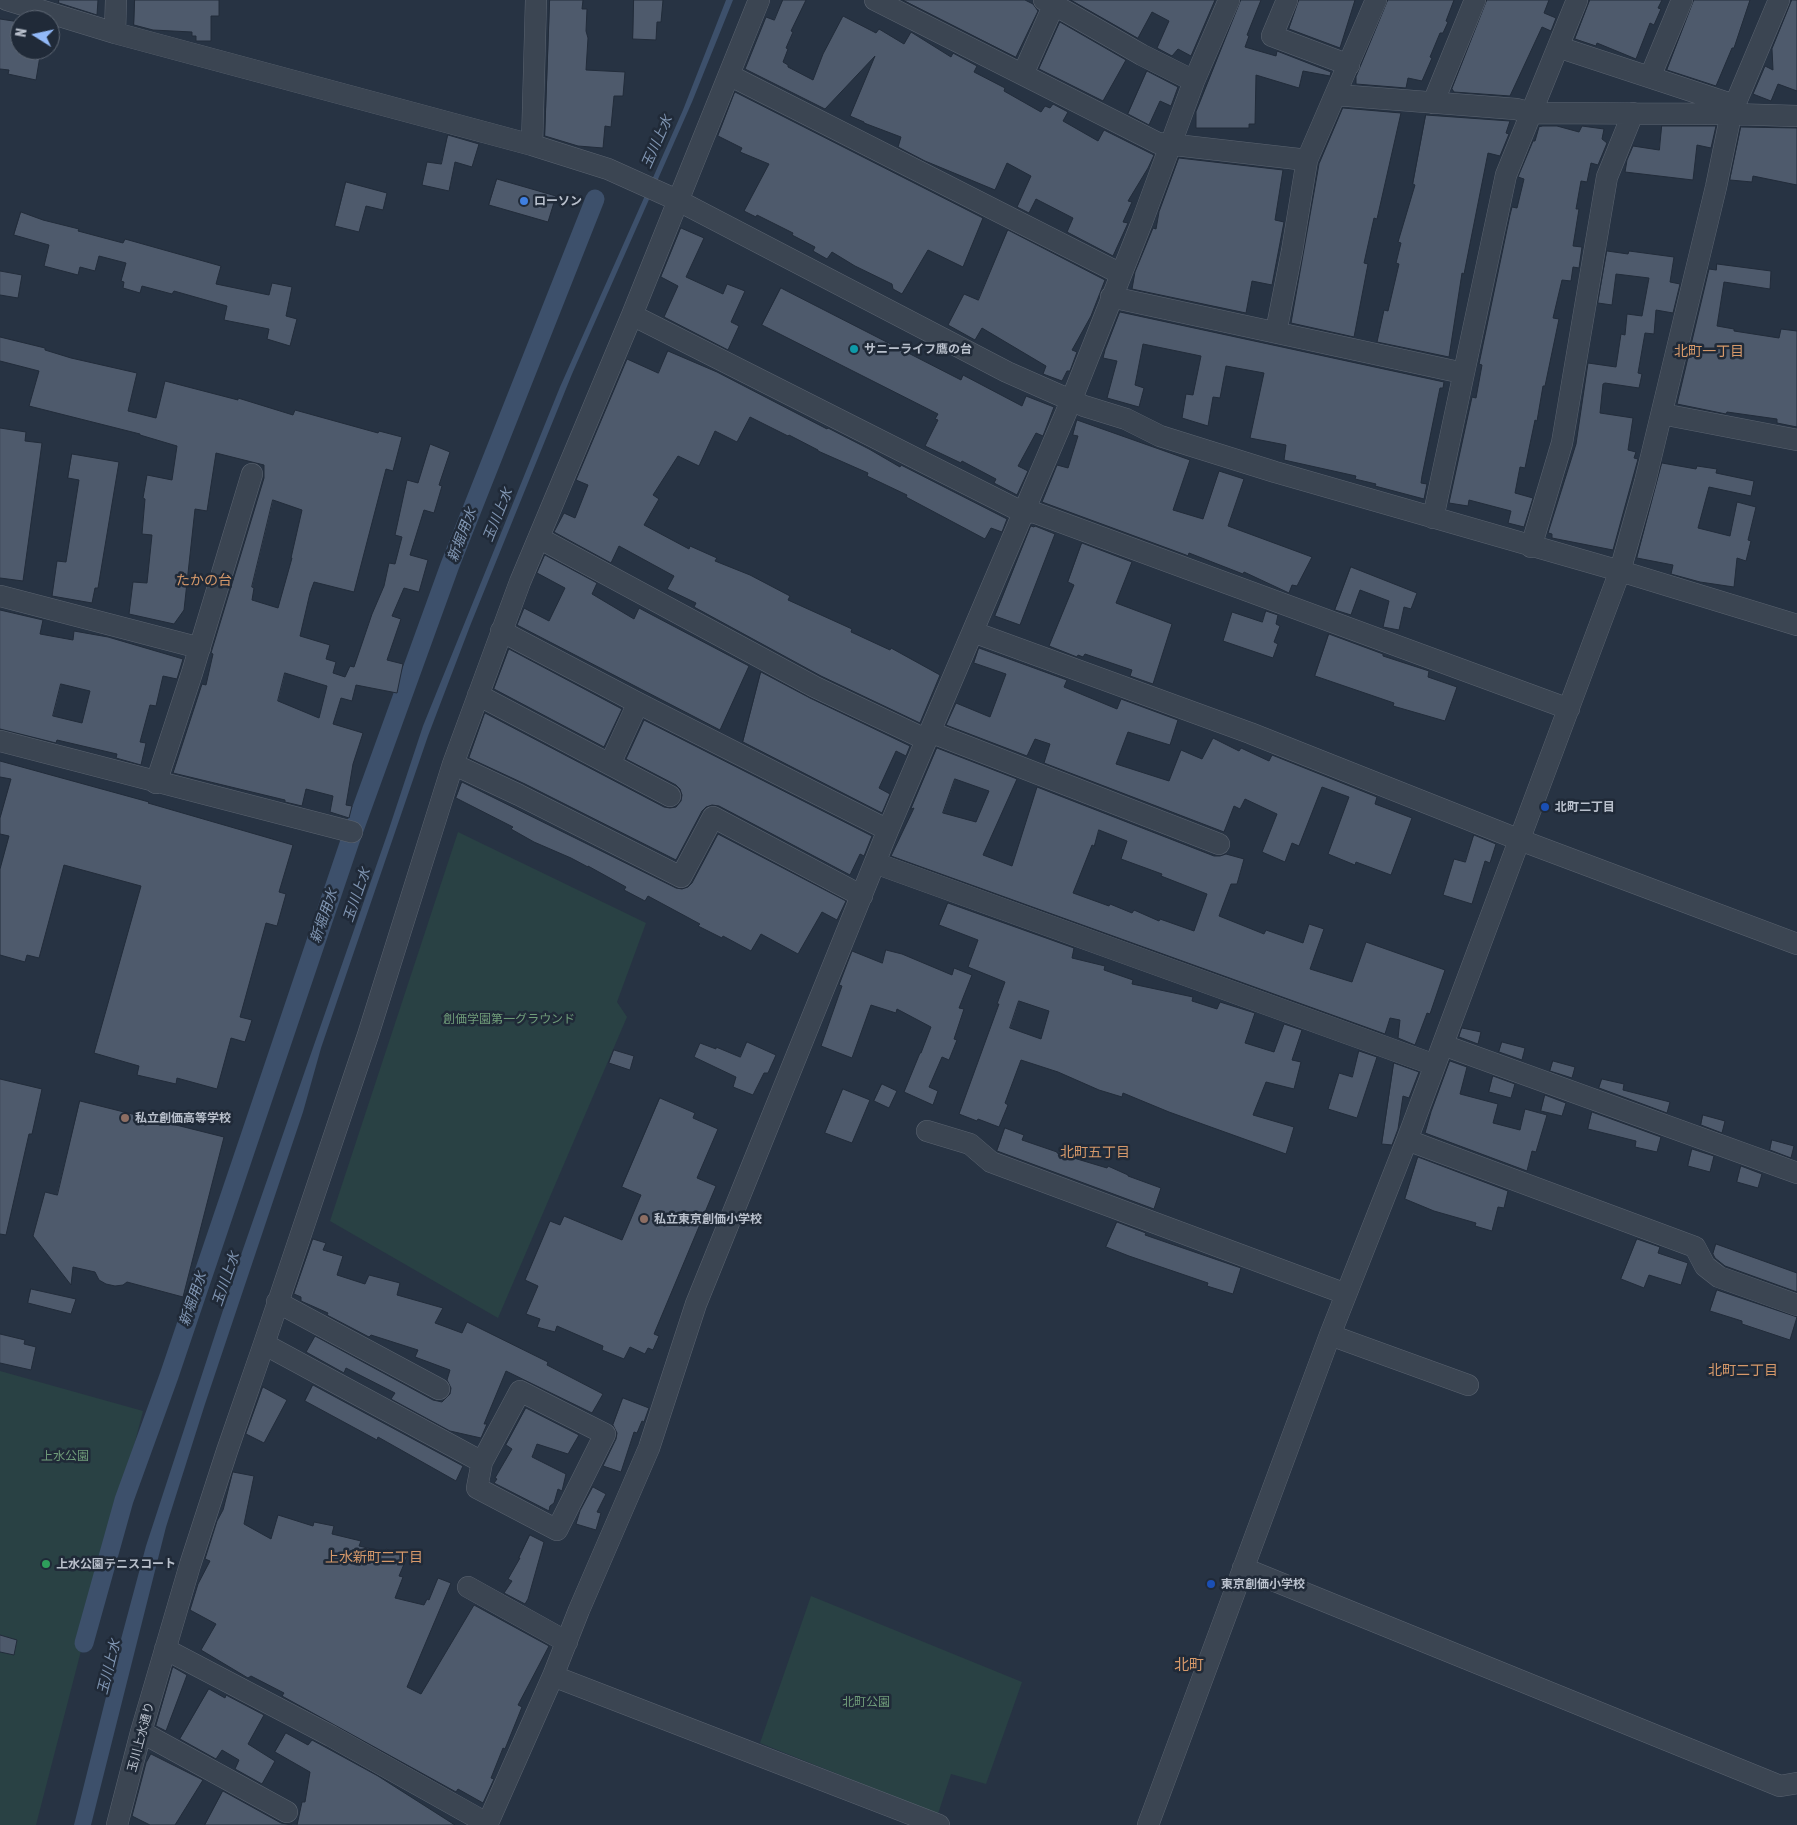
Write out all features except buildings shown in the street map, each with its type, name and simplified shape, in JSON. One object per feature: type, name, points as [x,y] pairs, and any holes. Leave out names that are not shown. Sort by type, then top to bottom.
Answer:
[{"type":"street","points":[[7,0],[115,33],[532,145],[608,169],[677,200],[1007,372],[1071,401],[1126,419],[1160,436],[1275,472],[1620,571],[1797,625]]},
{"type":"street","points":[[115,33],[116,0]]},
{"type":"street","points":[[532,145],[536,0]]},
{"type":"street","name":"玉川上水通り","points":[[123,1823],[141,1732],[190,1565],[368,1035],[453,764],[501,631],[632,315],[759,0]]},
{"type":"street","points":[[875,0],[1158,143],[1307,160]]},
{"type":"street","points":[[165,1649],[331,1736],[487,1824],[553,1676],[579,1610],[649,1448],[696,1304],[888,830],[1071,401],[1142,222],[1194,81],[1228,0]]},
{"type":"street","points":[[1287,0],[1272,36],[1349,64]]},
{"type":"street","points":[[1276,332],[1292,252],[1307,160],[1376,0]]},
{"type":"street","points":[[1433,103],[1475,0]]},
{"type":"street","points":[[1433,518],[1506,174],[1578,0]]},
{"type":"street","points":[[1650,77],[1682,0]]},
{"type":"street","points":[[1148,1825],[1330,1335],[1407,1140],[1620,571],[1662,414],[1716,187],[1731,114],[1779,0]]},
{"type":"street","points":[[1023,74],[1051,2],[1142,55],[1194,81]]},
{"type":"street","points":[[1558,47],[1728,103],[1731,114]]},
{"type":"street","points":[[728,75],[1120,274]]},
{"type":"street","points":[[1336,95],[1516,109],[1532,112],[1797,116]]},
{"type":"street","points":[[1531,547],[1562,443],[1607,177],[1633,113]]},
{"type":"street","points":[[1111,297],[1463,373]]},
{"type":"street","points":[[632,315],[1024,513],[1033,512],[1569,709]]},
{"type":"street","points":[[1662,414],[1797,440]]},
{"type":"street","points":[[156,783],[200,648],[252,474]]},
{"type":"street","points":[[539,538],[815,687],[929,736],[1219,844]]},
{"type":"street","points":[[0,596],[200,648]]},
{"type":"street","points":[[501,631],[888,830]]},
{"type":"street","points":[[973,632],[1250,733],[1520,840],[1797,944]]},
{"type":"street","points":[[478,695],[670,796]]},
{"type":"street","points":[[610,764],[638,703]]},
{"type":"street","points":[[0,742],[352,832]]},
{"type":"street","points":[[453,764],[520,794],[681,877],[712,817],[862,896]]},
{"type":"street","points":[[875,863],[1435,1066]]},
{"type":"street","points":[[1443,1044],[1797,1173]]},
{"type":"street","points":[[927,1131],[970,1144],[991,1162],[1346,1294]]},
{"type":"street","points":[[1407,1140],[1695,1247],[1705,1266],[1719,1277],[1797,1305]]},
{"type":"street","points":[[277,1302],[439,1388]]},
{"type":"street","points":[[1330,1335],[1468,1385]]},
{"type":"street","points":[[264,1344],[482,1462]]},
{"type":"street","points":[[520,1390],[605,1434],[557,1530],[477,1488],[482,1462],[520,1390]]},
{"type":"street","points":[[1243,1568],[1780,1786],[1797,1783]]},
{"type":"street","points":[[468,1587],[567,1642]]},
{"type":"street","points":[[553,1676],[939,1825]]},
{"type":"street","points":[[141,1732],[287,1812]]},
{"type":"green space","name":"創価学園第一グラウンド","points":[[458,832],[646,923],[617,1002],[627,1017],[498,1318],[330,1221]]},
{"type":"green space","name":"上水公園","points":[[0,1371],[143,1411],[36,1825],[0,1825]]},
{"type":"green space","name":"北町公園","points":[[811,1596],[1022,1682],[986,1784],[951,1774],[938,1814],[760,1743]]},
{"type":"water","points":[[726,0],[733,0],[692,102],[572,374],[470,626],[428,736],[321,1048],[303,1112],[205,1404],[166,1527],[91,1825],[74,1825],[146,1546],[241,1255],[423,726],[560,387],[683,110]]},
{"type":"waterway","name":"新堀用水","points":[[84,1643],[124,1500],[169,1376],[350,841],[450,565],[595,199]]},
{"type":"place","name":"ローソン","points":[[524,201]]},
{"type":"place","name":"サニーライフ鷹の台","points":[[854,349]]},
{"type":"place","name":"北町二丁目","points":[[1545,807]]},
{"type":"place","name":"私立創価高等学校","points":[[125,1118]]},
{"type":"place","name":"私立東京創価小学校","points":[[644,1219]]},
{"type":"place","name":"上水公園テニスコート","points":[[46,1564]]},
{"type":"place","name":"東京創価小学校","points":[[1211,1584]]},
{"type":"district","name":"北町一丁目","points":[[1709,352]]},
{"type":"district","name":"たかの台","points":[[204,581]]},
{"type":"district","name":"北町五丁目","points":[[1095,1153]]},
{"type":"district","name":"北町二丁目","points":[[1743,1371]]},
{"type":"district","name":"上水新町二丁目","points":[[374,1558]]},
{"type":"district","name":"北町","points":[[1189,1665]]},
{"type":"water label","name":"玉川上水","points":[[657,142]]},
{"type":"water label","name":"玉川上水","points":[[498,515]]},
{"type":"water label","name":"玉川上水","points":[[357,895]]},
{"type":"water label","name":"玉川上水","points":[[226,1279]]},
{"type":"water label","name":"玉川上水","points":[[109,1667]]}]
